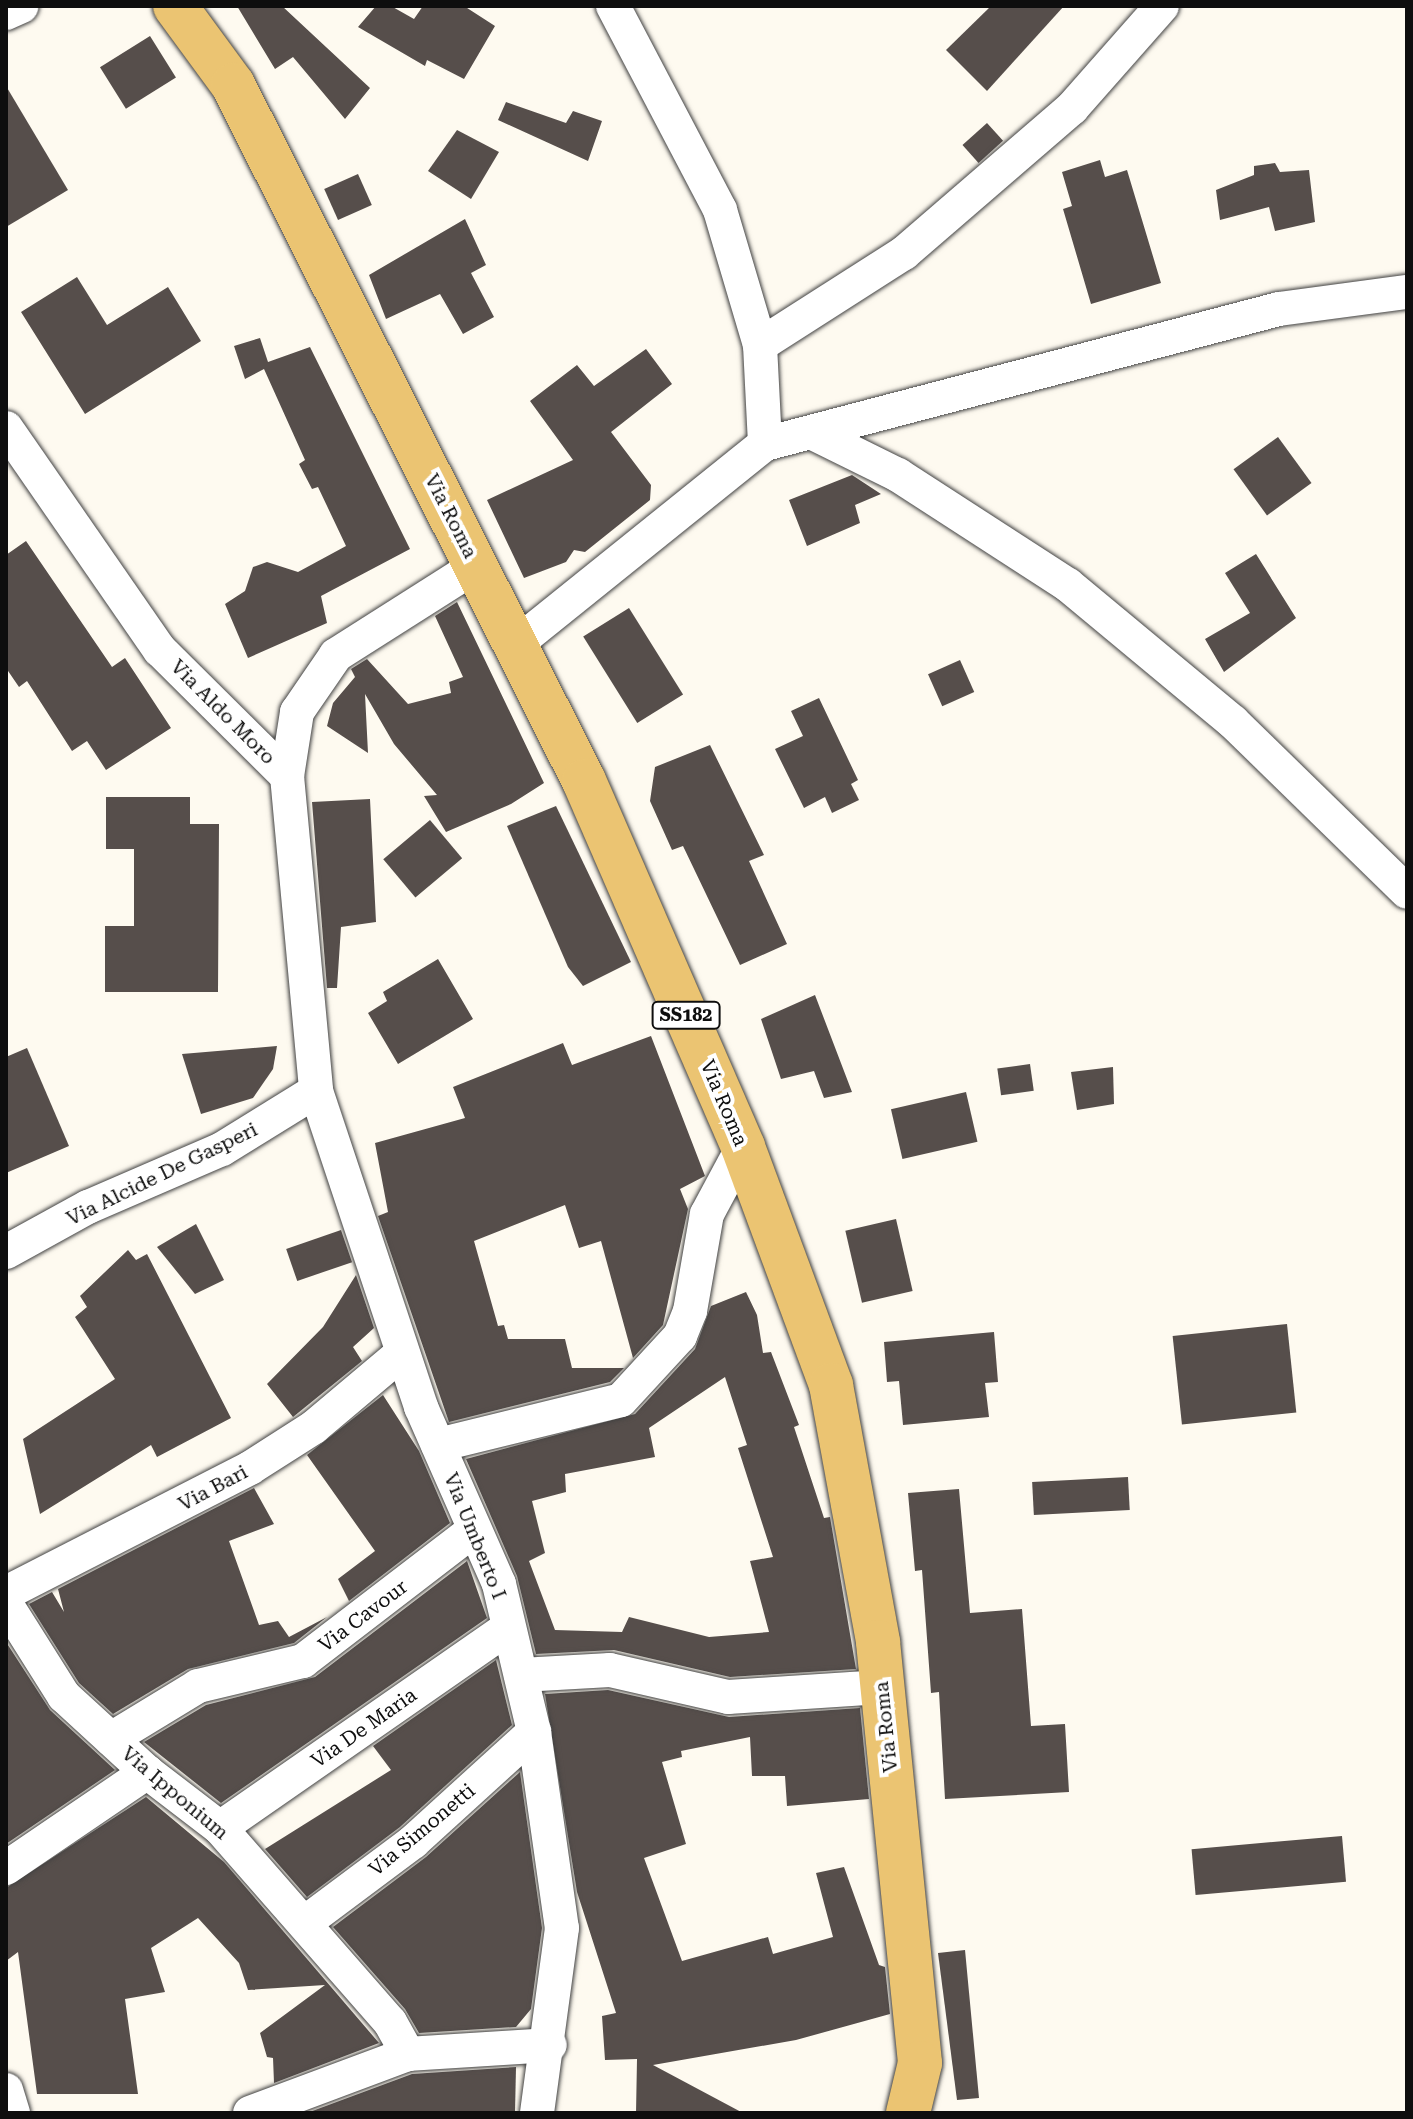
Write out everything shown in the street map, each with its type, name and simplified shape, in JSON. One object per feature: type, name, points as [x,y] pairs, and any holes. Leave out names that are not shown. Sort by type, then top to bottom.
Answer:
[{"type":"main road","name":"Via Roma","points":[[175,6],[233,85],[584,781],[743,1147],[831,1385],[882,1687],[920,2063],[908,2113]]},
{"type":"street","points":[[6,13],[22,6]]},
{"type":"street","points":[[613,6],[720,210],[760,345],[765,444]]},
{"type":"street","points":[[760,345],[904,253],[1072,108],[1162,6]]},
{"type":"street","points":[[516,644],[765,444],[1279,309],[1407,292]]},
{"type":"street","name":"Via Aldo Moro","points":[[6,428],[160,650],[287,776],[316,1091]]},
{"type":"street","points":[[813,433],[898,475],[1068,585],[1233,722],[1407,892]]},
{"type":"street","points":[[287,776],[297,712],[336,655],[476,566]]},
{"type":"street","name":"Via Alcide De Gasperi","points":[[6,1252],[88,1207],[222,1149],[316,1091]]},
{"type":"street","name":"Via Umberto I","points":[[316,1091],[402,1353],[438,1445],[499,1584],[534,1732],[562,1928],[550,2045],[537,2113]]},
{"type":"street","points":[[438,1445],[621,1400],[680,1336],[690,1311],[707,1214],[743,1147]]},
{"type":"street","name":"Via Bari","points":[[6,1593],[250,1468],[314,1427],[402,1353]]},
{"type":"street","name":"Via Cavour","points":[[111,1739],[198,1686],[303,1661],[474,1530]]},
{"type":"street","name":"Via Ipponium","points":[[6,1604],[64,1696],[147,1772],[220,1828],[306,1922],[390,2022],[408,2054]]},
{"type":"street","name":"Via De Maria","points":[[220,1828],[508,1628]]},
{"type":"street","points":[[521,1675],[610,1670],[728,1697],[882,1687]]},
{"type":"street","name":"Via Simonetti","points":[[306,1922],[413,1842],[534,1732]]},
{"type":"street","points":[[6,1868],[147,1772]]},
{"type":"street","points":[[250,2113],[408,2054],[550,2045]]},
{"type":"street","points":[[6,2090],[13,2113]]},
{"type":"building","points":[[237,6],[282,6],[370,88],[345,119],[293,57],[275,69]]},
{"type":"building","points":[[376,6],[391,6],[414,19],[423,6],[464,6],[495,26],[464,79],[427,60],[425,66],[358,27]]},
{"type":"building","points":[[991,6],[1064,6],[987,91],[946,50]]},
{"type":"building","points":[[150,36],[176,78],[126,109],[100,67]]},
{"type":"building","points":[[6,86],[68,190],[6,227]]},
{"type":"building","points":[[506,102],[566,123],[573,111],[602,121],[588,161],[498,120]]},
{"type":"building","points":[[987,123],[1003,141],[979,163],[962,145]]},
{"type":"building","points":[[457,130],[499,152],[471,199],[428,171]]},
{"type":"building","points":[[1100,160],[1105,177],[1127,170],[1161,283],[1091,304],[1063,209],[1072,206],[1062,172]]},
{"type":"building","points":[[1275,163],[1280,172],[1309,170],[1315,222],[1275,231],[1269,207],[1220,220],[1216,190],[1254,175],[1254,166]]},
{"type":"building","points":[[358,174],[372,205],[338,220],[324,189]]},
{"type":"building","points":[[465,219],[486,265],[471,273],[494,317],[463,334],[440,294],[386,319],[369,275]]},
{"type":"building","points":[[77,277],[107,325],[168,287],[201,341],[85,414],[21,312]]},
{"type":"building","points":[[260,338],[268,362],[310,347],[410,549],[321,596],[327,623],[248,658],[225,604],[245,591],[253,567],[267,562],[298,572],[346,546],[318,487],[312,489],[299,464],[305,460],[264,369],[245,379],[234,346]]},
{"type":"building","points":[[646,349],[672,384],[611,432],[651,485],[650,500],[585,552],[574,550],[566,562],[524,578],[487,500],[573,460],[530,401],[577,365],[594,386]]},
{"type":"building","points":[[1278,437],[1312,483],[1267,515],[1234,469]]},
{"type":"building","points":[[852,475],[881,494],[855,505],[860,523],[807,546],[789,500]]},
{"type":"building","points":[[26,541],[112,667],[125,658],[171,728],[106,770],[87,741],[72,751],[27,681],[19,687],[6,668],[6,555]]},
{"type":"building","points":[[1256,554],[1296,618],[1224,672],[1205,639],[1250,613],[1225,573]]},
{"type":"building","points":[[457,602],[544,783],[511,804],[446,832],[424,796],[437,795],[394,744],[365,694],[368,753],[327,726],[333,703],[355,677],[351,669],[367,659],[408,704],[451,693],[449,682],[463,677],[435,616]]},
{"type":"building","points":[[629,608],[683,695],[637,723],[583,637]]},
{"type":"building","points":[[960,660],[974,692],[942,706],[928,674]]},
{"type":"building","points":[[819,698],[858,780],[851,784],[859,800],[832,813],[825,797],[804,808],[775,749],[803,736],[791,711]]},
{"type":"building","points":[[710,745],[764,855],[749,861],[787,944],[740,965],[683,846],[672,850],[650,801],[655,767]]},
{"type":"building","points":[[106,797],[190,797],[190,824],[219,824],[218,992],[105,992],[105,926],[134,926],[134,849],[106,849]]},
{"type":"building","points":[[370,799],[376,922],[341,927],[337,988],[327,988],[312,802]]},
{"type":"building","points":[[556,806],[631,962],[583,986],[568,967],[507,826]]},
{"type":"building","points":[[430,820],[462,858],[415,898],[383,859]]},
{"type":"building","points":[[438,959],[473,1019],[398,1064],[368,1013],[387,1001],[383,992]]},
{"type":"building","points":[[815,995],[852,1092],[824,1098],[814,1071],[781,1079],[761,1019]]},
{"type":"building","points":[[651,1036],[705,1176],[680,1189],[688,1209],[663,1325],[633,1358],[601,1241],[579,1248],[565,1205],[474,1241],[498,1326],[504,1325],[508,1339],[565,1339],[572,1368],[624,1368],[610,1382],[449,1422],[378,1216],[388,1212],[375,1143],[465,1118],[453,1087],[563,1043],[572,1065]]},
{"type":"building","points":[[277,1046],[273,1069],[253,1098],[201,1114],[182,1054]]},
{"type":"building","points":[[27,1048],[69,1146],[6,1173],[6,1057]]},
{"type":"building","points":[[1030,1064],[1034,1091],[1001,1095],[997,1069]]},
{"type":"building","points":[[1113,1067],[1114,1104],[1077,1110],[1071,1072]]},
{"type":"building","points":[[966,1092],[977,1142],[902,1159],[891,1109]]},
{"type":"building","points":[[896,1219],[913,1291],[862,1303],[845,1231]]},
{"type":"building","points":[[196,1224],[224,1280],[195,1294],[157,1247]]},
{"type":"building","points":[[341,1230],[352,1262],[297,1281],[286,1249]]},
{"type":"building","points":[[128,1250],[136,1260],[147,1254],[231,1418],[157,1457],[151,1445],[40,1514],[23,1439],[115,1379],[75,1317],[87,1307],[80,1296]]},
{"type":"building","points":[[356,1275],[374,1328],[353,1347],[362,1361],[293,1417],[267,1384],[323,1327]]},
{"type":"building","points":[[746,1292],[757,1315],[763,1353],[771,1352],[799,1425],[794,1427],[824,1518],[830,1517],[856,1669],[730,1677],[614,1650],[536,1654],[517,1576],[466,1459],[635,1414],[695,1349],[711,1306]],"holes":[[[725,1377],[747,1445],[738,1448],[773,1557],[750,1561],[769,1632],[709,1637],[629,1617],[622,1632],[555,1630],[529,1561],[545,1553],[532,1501],[566,1492],[565,1474],[655,1457],[649,1428]]]},
{"type":"building","points":[[1287,1324],[1296,1413],[1182,1425],[1173,1336]]},
{"type":"building","points":[[994,1332],[998,1382],[985,1383],[989,1417],[903,1425],[899,1381],[887,1382],[884,1342]]},
{"type":"building","points":[[383,1395],[419,1451],[450,1523],[349,1601],[338,1579],[375,1551],[307,1455]]},
{"type":"building","points":[[1128,1477],[1130,1510],[1034,1515],[1032,1482]]},
{"type":"building","points":[[254,1488],[274,1524],[229,1541],[259,1625],[278,1621],[289,1637],[327,1617],[294,1643],[188,1669],[113,1714],[79,1683],[29,1604],[52,1592],[64,1612],[58,1589]]},
{"type":"building","points":[[959,1489],[970,1613],[1022,1609],[1031,1726],[1065,1724],[1069,1792],[945,1799],[939,1692],[931,1693],[922,1570],[915,1571],[908,1493]]},
{"type":"building","points":[[467,1561],[487,1618],[221,1803],[144,1742],[206,1705],[315,1677]]},
{"type":"building","points":[[6,1642],[50,1710],[115,1770],[6,1844]]},
{"type":"building","points":[[496,1660],[512,1725],[400,1827],[307,1897],[265,1849],[391,1770],[373,1746]]},
{"type":"building","points":[[608,1690],[729,1717],[860,1708],[869,1799],[787,1806],[785,1776],[752,1776],[750,1737],[681,1751],[682,1757],[662,1762],[686,1844],[644,1858],[682,1961],[768,1937],[773,1954],[833,1937],[816,1873],[844,1867],[879,1965],[885,1967],[890,2014],[796,2040],[653,2065],[743,2113],[636,2113],[637,2059],[605,2060],[602,2016],[616,2013],[577,1892],[545,1694]]},
{"type":"building","points":[[520,1772],[542,1928],[531,2009],[516,2027],[419,2033],[405,2009],[333,1927],[426,1857]]},
{"type":"building","points":[[146,1797],[224,1862],[379,2043],[274,2083],[273,2058],[267,2057],[260,2033],[325,1985],[248,1990],[239,1963],[198,1918],[151,1948],[165,1992],[125,1999],[138,2094],[37,2094],[18,1952],[6,1961],[6,1888]]},
{"type":"building","points":[[1342,1836],[1346,1882],[1196,1895],[1192,1849]]},
{"type":"building","points":[[965,1950],[979,2098],[957,2100],[938,1953]]},
{"type":"building","points":[[516,2067],[515,2113],[307,2113],[412,2074]]}]
